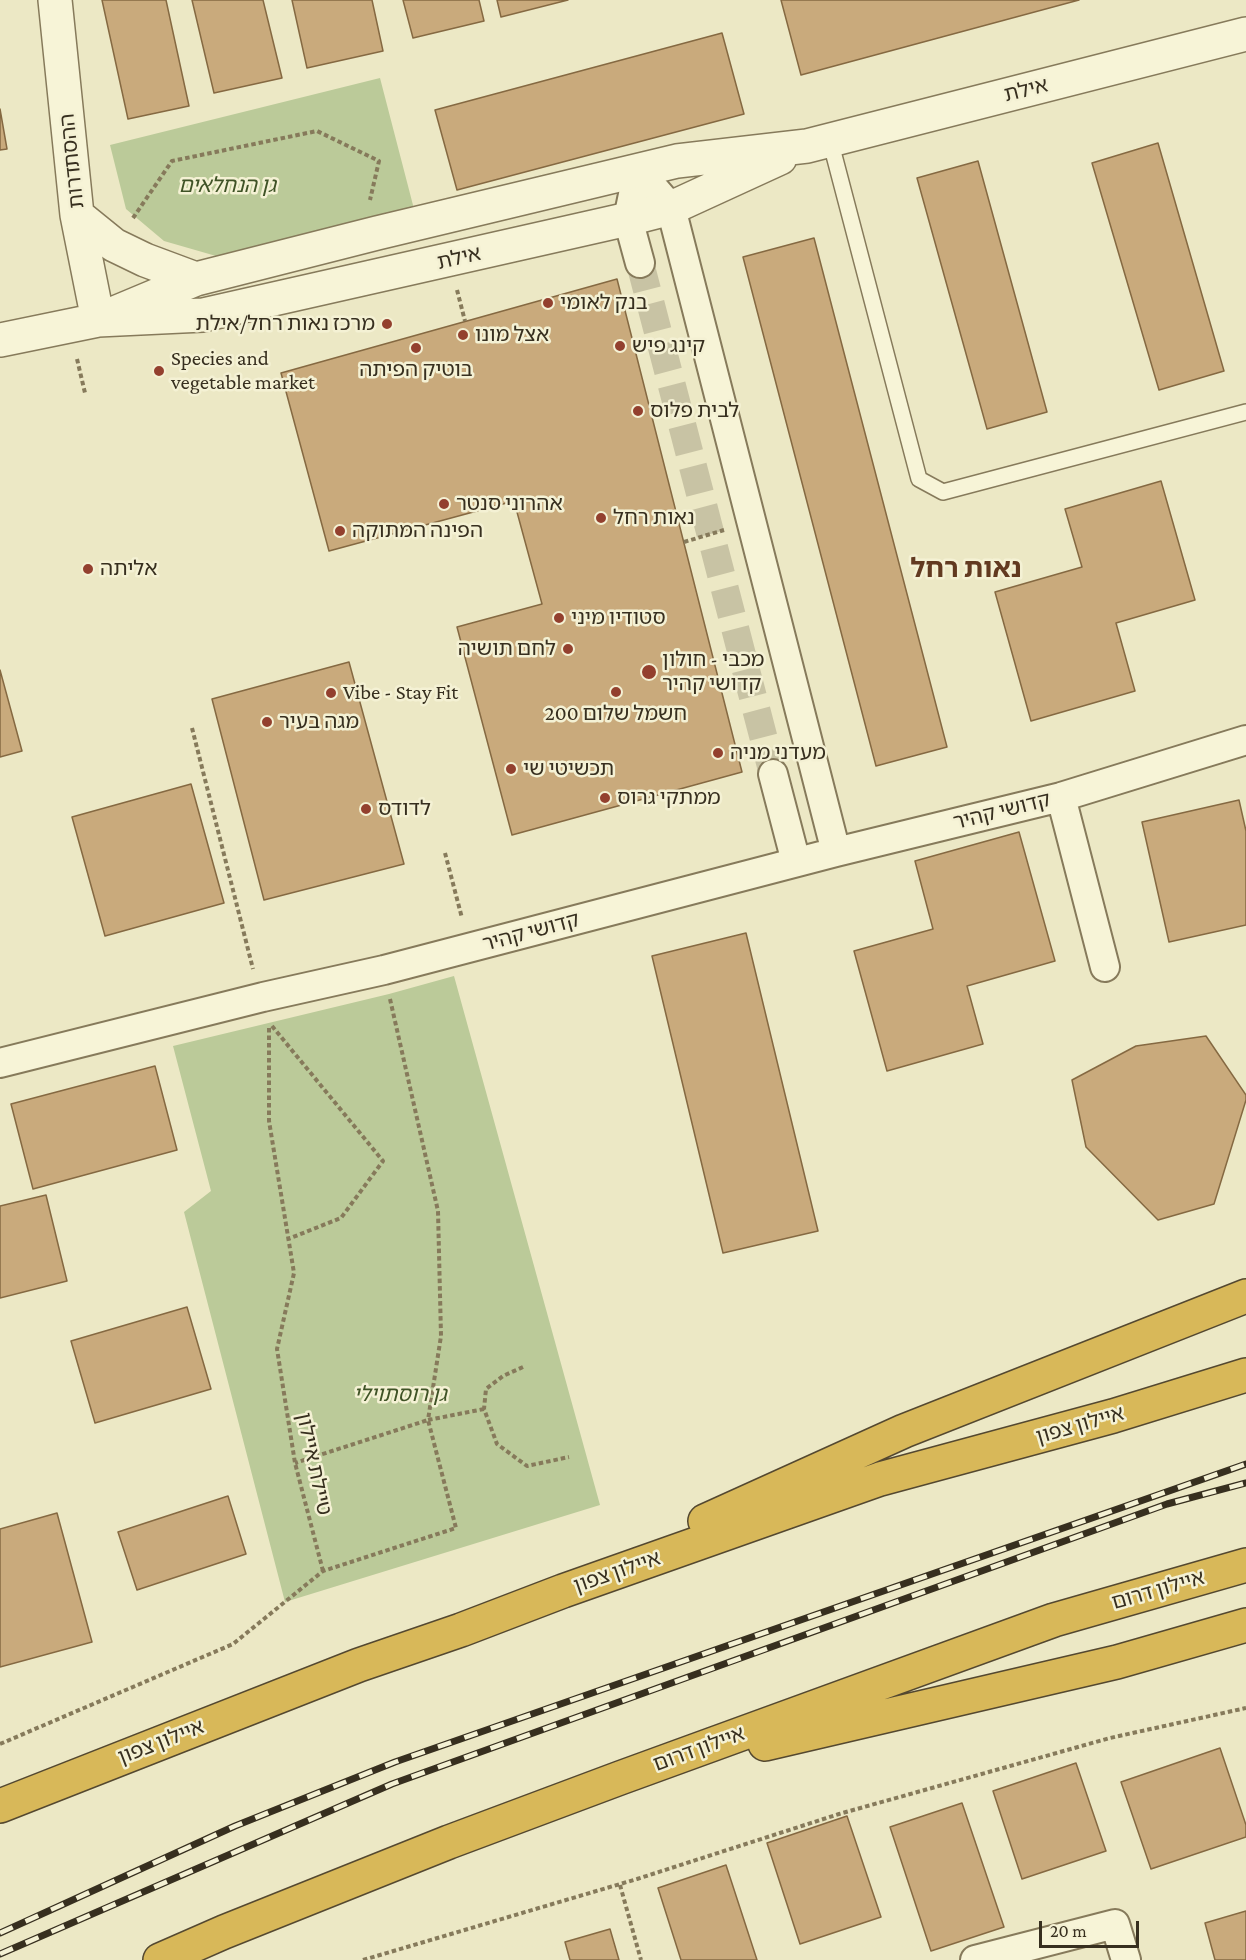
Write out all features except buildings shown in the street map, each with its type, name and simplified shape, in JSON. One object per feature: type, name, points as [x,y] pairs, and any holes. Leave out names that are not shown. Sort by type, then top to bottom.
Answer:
[{"type":"highway","points":[[461,1630],[904,1431],[1246,1296]]},
{"type":"highway","name":"איילון צפון","points":[[0,1806],[359,1665],[880,1479],[1113,1416],[1246,1375]]},
{"type":"highway","name":"איילון דרום","points":[[160,1960],[224,1932],[428,1851],[620,1778],[1054,1620],[1246,1564]]},
{"type":"highway","points":[[620,1778],[1117,1662],[1246,1625]]},
{"type":"street","name":"ההסתדרות","points":[[55,0],[77,215],[98,320]]},
{"type":"street","name":"אילת","points":[[98,320],[196,279],[377,233],[677,161],[818,143],[1246,34]]},
{"type":"street","name":"אילת","points":[[0,340],[98,320],[203,315],[628,219],[671,208],[818,143]]},
{"type":"street","points":[[638,170],[671,208],[836,852]]},
{"type":"street","points":[[638,170],[628,219],[640,263]]},
{"type":"street","points":[[77,215],[114,245],[145,260],[196,279]]},
{"type":"street","name":"קדושי קהיר","points":[[0,1063],[266,1010],[384,970],[796,862],[1060,797],[1246,740]]},
{"type":"street","points":[[773,774],[796,862]]},
{"type":"street","name":"קדושי קהיר","points":[[1060,797],[1105,967]]},
{"type":"street","points":[[975,1960],[1115,1924],[1126,1960]]},
{"type":"lane","points":[[818,143],[919,479],[943,492],[1246,412]]},
{"type":"path","points":[[114,245],[172,161],[316,131],[379,161],[369,204],[377,233]]},
{"type":"path","points":[[684,542],[752,522]]},
{"type":"path","points":[[192,728],[252,967],[266,1010],[383,1161],[340,1218],[288,1239]]},
{"type":"path","points":[[445,853],[470,948]]},
{"type":"path","points":[[0,1744],[233,1644],[323,1571],[456,1528],[428,1420],[441,1336],[438,1211],[384,970]]},
{"type":"path","name":"טיילת איילון","points":[[266,1010],[269,1121],[294,1273],[278,1349],[295,1464],[323,1571]]},
{"type":"path","points":[[523,1367],[503,1376],[486,1389],[484,1409],[497,1444],[527,1466],[569,1457]]},
{"type":"path","points":[[295,1464],[428,1420],[484,1409]]},
{"type":"path","points":[[365,1960],[620,1885],[839,1814],[1110,1738],[1246,1708]]},
{"type":"path","points":[[620,1885],[641,1960]]},
{"type":"green space","name":"גן הנחלאים","points":[[380,78],[414,209],[223,258],[164,241],[126,209],[110,145]]},
{"type":"green space","name":"גן רוסתוילי","points":[[454,976],[600,1505],[285,1602],[184,1212],[211,1191],[173,1046]]},
{"type":"tunnel","points":[[640,263],[773,774]]},
{"type":"railway","points":[[0,1933],[235,1826],[395,1762],[1246,1464]]},
{"type":"railway","points":[[0,1954],[392,1784],[1167,1504],[1246,1483]]},
{"type":"place","name":"בנק לאומי","points":[[548,303]]},
{"type":"place","name":"מרכז נאות רחל/אילת","points":[[387,324]]},
{"type":"place","name":"אצל מונו","points":[[463,335]]},
{"type":"place","name":"קינג פיש","points":[[620,346]]},
{"type":"place","name":"בוטיק הפיתה","points":[[416,348]]},
{"type":"place","name":"Species and vegetable market","points":[[159,371]]},
{"type":"place","name":"לבית פלוס","points":[[638,411]]},
{"type":"place","name":"אהרוני סנטר","points":[[444,504]]},
{"type":"place","name":"נאות רחל","points":[[601,518]]},
{"type":"place","name":"הפינה המתוקה","points":[[340,531]]},
{"type":"place","name":"אליתה","points":[[88,569]]},
{"type":"place","name":"סטודיו מיני","points":[[559,618]]},
{"type":"place","name":"לחם תושיה","points":[[568,649]]},
{"type":"place","name":"מכבי - חולון קדושי קהיר","points":[[649,672]]},
{"type":"place","name":"חשמל שלום 200","points":[[616,692]]},
{"type":"place","name":"Vibe - Stay Fit","points":[[331,693]]},
{"type":"place","name":"מגה בעיר","points":[[267,722]]},
{"type":"place","name":"מעדני מניה","points":[[718,753]]},
{"type":"place","name":"תכשיטי שי","points":[[511,769]]},
{"type":"place","name":"ממתקי גרוס","points":[[605,798]]},
{"type":"place","name":"לדודס","points":[[366,809]]},
{"type":"district","name":"נאות רחל","points":[[966,569]]}]
